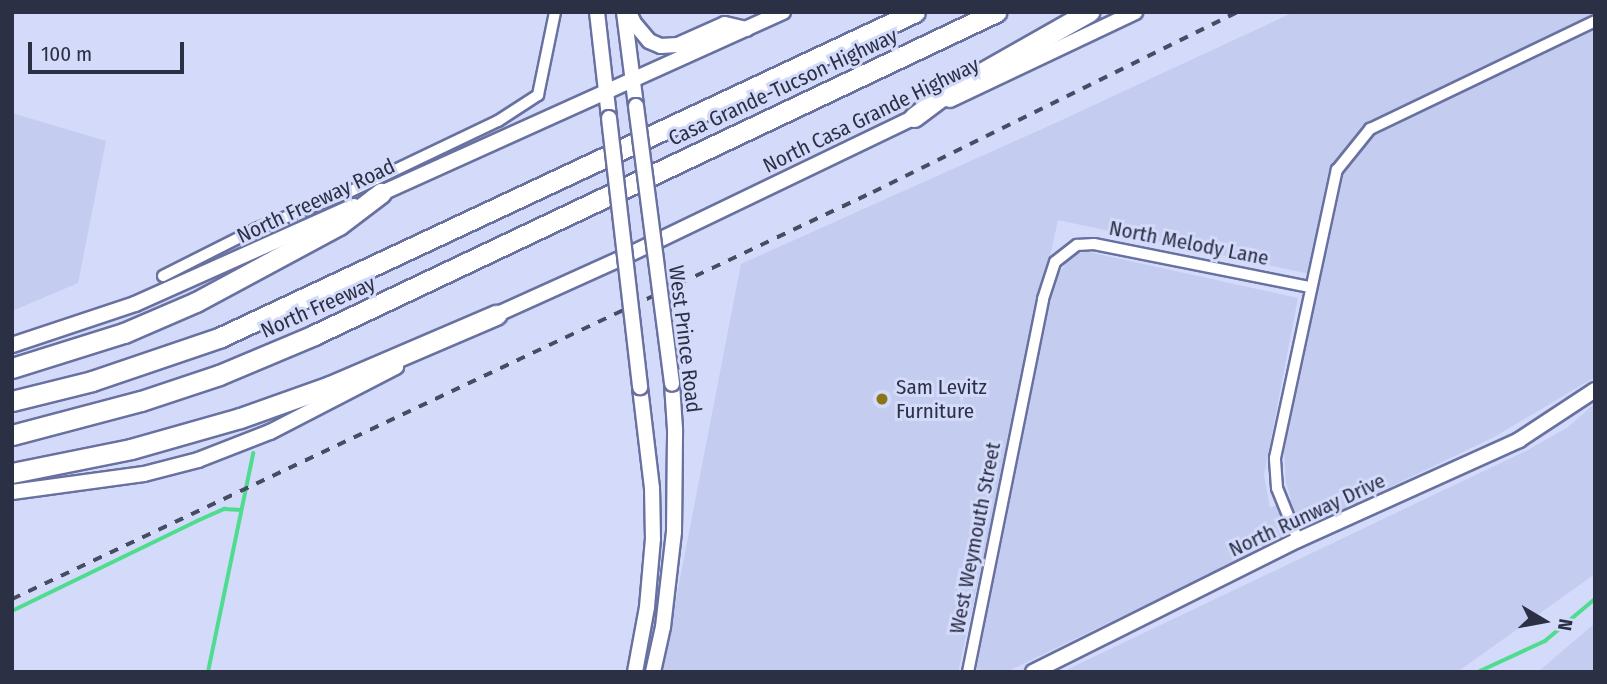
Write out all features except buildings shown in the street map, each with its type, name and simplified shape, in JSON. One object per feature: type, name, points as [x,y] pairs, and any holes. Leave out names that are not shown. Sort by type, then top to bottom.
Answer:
[{"type":"highway","name":"Casa Grande-Tucson Highway","points":[[624,148],[915,12]]},
{"type":"highway","name":"Casa Grande-Tucson Highway","points":[[629,186],[996,12]]},
{"type":"highway","points":[[914,117],[944,94],[1089,12]]},
{"type":"highway","name":"North Freeway","points":[[12,401],[104,377],[221,337],[624,148]]},
{"type":"highway","name":"North Freeway","points":[[12,435],[111,410],[219,375],[314,335],[629,186]]},
{"type":"highway","points":[[12,368],[124,333],[196,302],[339,225],[381,193]]},
{"type":"highway","points":[[12,473],[131,449],[250,415],[330,386],[496,315]]},
{"type":"main road","points":[[597,12],[652,488],[653,539],[647,607],[635,672]]},
{"type":"main road","points":[[626,12],[649,41],[661,46],[678,44],[725,24],[746,29]]},
{"type":"main road","name":"West Prince Road","points":[[626,12],[675,429],[674,532],[663,627],[653,672]]},
{"type":"main road","name":"North Freeway Road","points":[[12,345],[135,304],[233,263],[381,193],[783,12]]},
{"type":"main road","name":"North Casa Grande Highway","points":[[626,256],[1135,12]]},
{"type":"main road","points":[[12,492],[144,474],[198,460],[270,432],[496,315],[626,256]]},
{"type":"main road","name":"North Runway Drive","points":[[1032,672],[1298,540],[1519,440],[1595,390]]},
{"type":"street","points":[[163,276],[256,229],[347,193],[498,121],[538,95],[555,12]]},
{"type":"street","points":[[1298,540],[1278,488],[1275,458],[1309,287],[1337,170],[1370,129],[1595,21]]},
{"type":"street","name":"North Melody Lane","points":[[1063,252],[1077,245],[1094,244],[1309,287]]},
{"type":"street","name":"West Weymouth Street","points":[[968,672],[1043,299],[1049,275],[1063,252]]},
{"type":"shaded area","points":[[1294,12],[1595,12],[1595,377],[1494,437],[1006,672],[976,672],[1050,286],[1069,259],[1084,251],[1298,298],[1264,475],[1270,508],[1291,499],[1286,482],[1284,451],[1319,276],[1058,220],[958,672],[662,672],[741,264]]},
{"type":"shaded area","points":[[12,113],[106,141],[78,283],[12,311]]},
{"type":"shaded area","points":[[1595,403],[1595,574],[1457,672],[1062,672],[1528,450],[1568,427]]},
{"type":"shaded area","points":[[1595,623],[1595,672],[1538,672]]},
{"type":"waterway","points":[[208,672],[253,454]]},
{"type":"waterway","points":[[12,611],[224,509],[241,510]]},
{"type":"waterway","points":[[1478,672],[1545,641],[1595,599]]},
{"type":"railway","points":[[12,599],[873,192],[1237,12]]},
{"type":"place","name":"Sam Levitz Furniture","points":[[882,399]]}]
